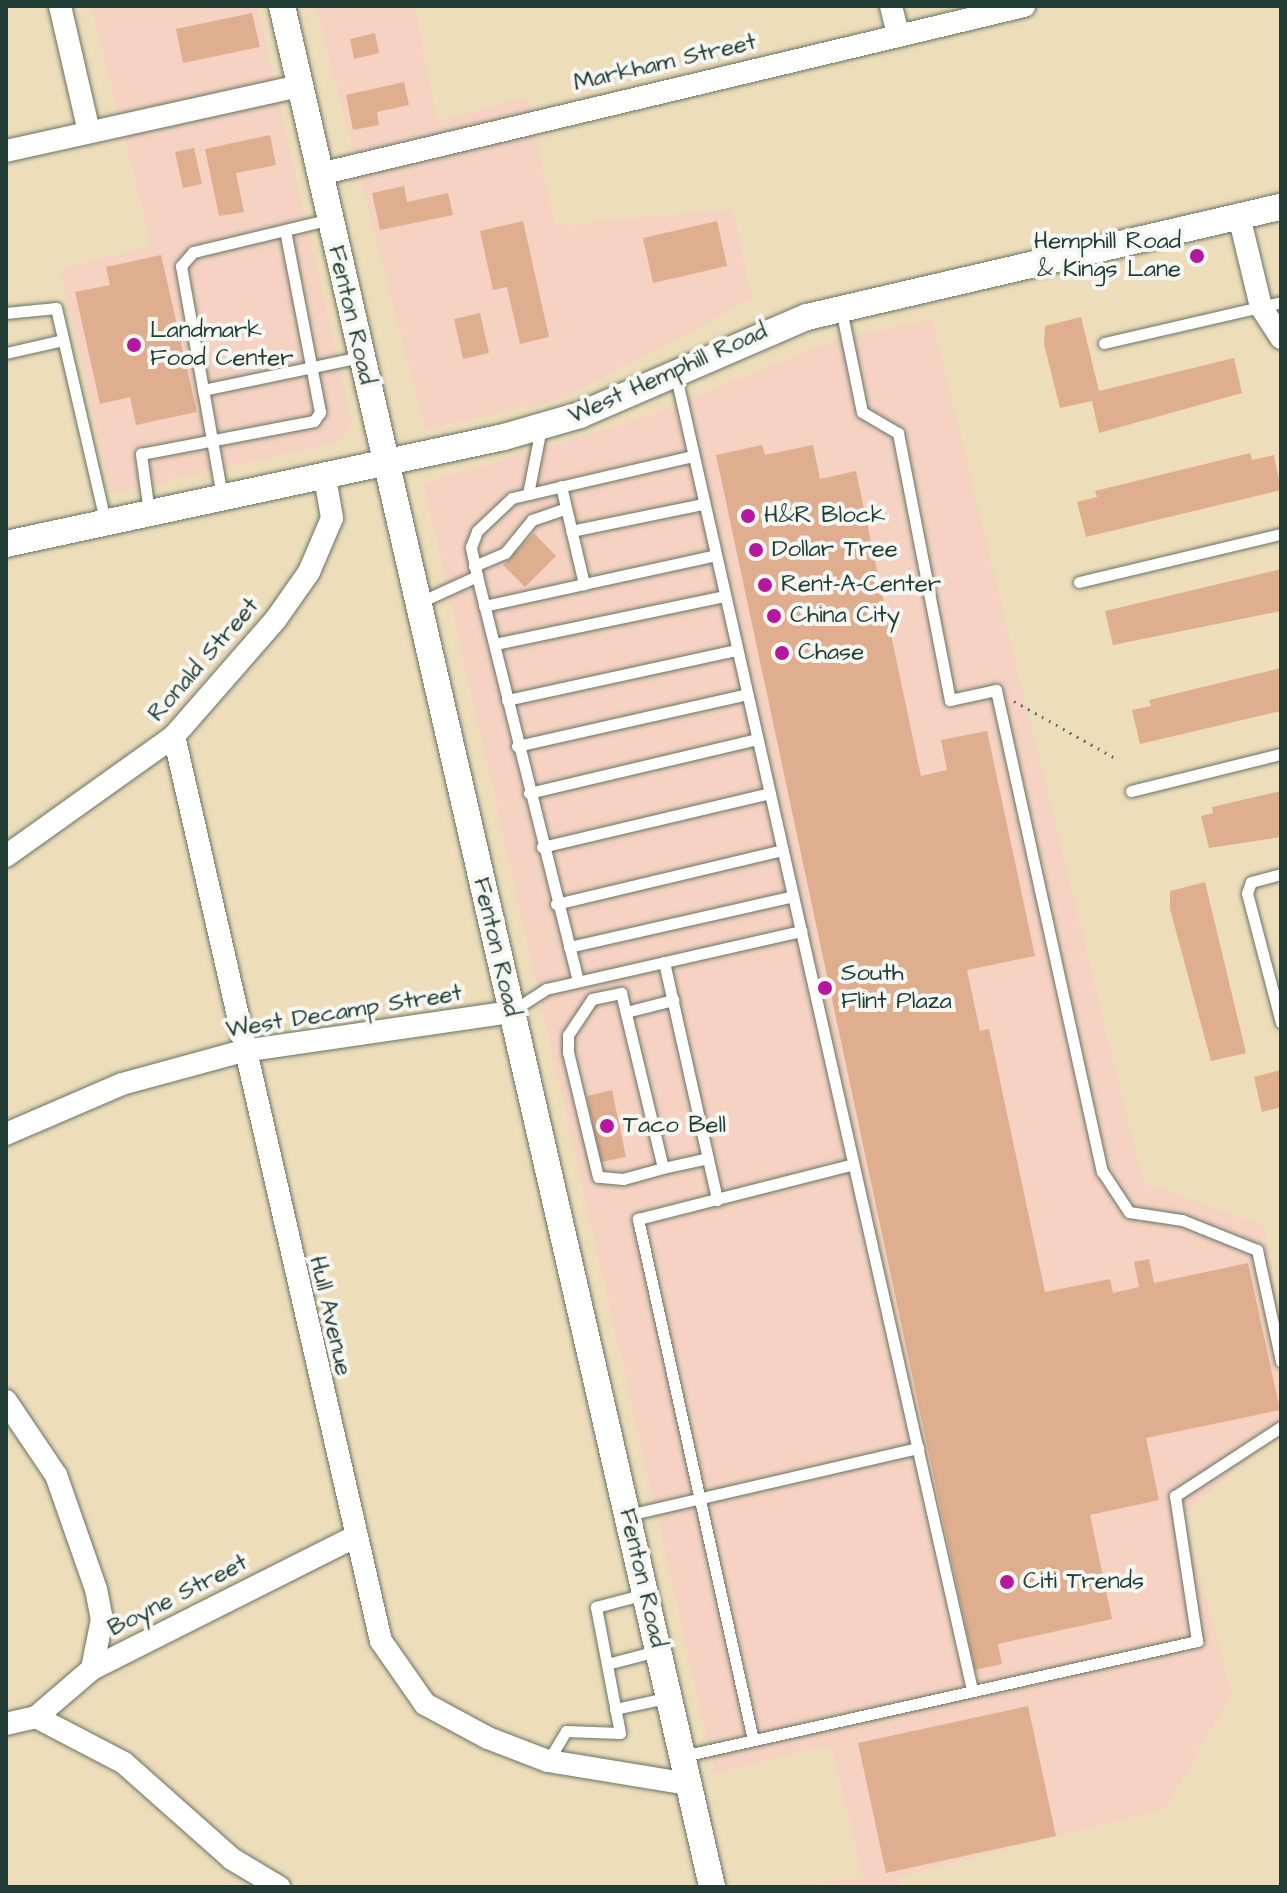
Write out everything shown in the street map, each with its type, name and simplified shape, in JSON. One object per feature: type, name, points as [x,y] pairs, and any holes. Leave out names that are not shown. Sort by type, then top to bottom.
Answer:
[{"type":"street","points":[[60,6],[89,132]]},
{"type":"street","name":"Fenton Road","points":[[282,6],[712,1887]]},
{"type":"street","points":[[891,6],[898,35]]},
{"type":"street","name":"Markham Street","points":[[320,174],[1024,6]]},
{"type":"street","points":[[6,151],[300,86]]},
{"type":"street","name":"West Hemphill Road","points":[[6,544],[385,464],[541,427],[766,330],[841,309],[1281,207]]},
{"type":"street","points":[[1239,216],[1281,338]]},
{"type":"street","name":"Ronald Street","points":[[6,856],[174,736],[309,572],[332,518],[325,477]]},
{"type":"street","name":"Hull Avenue","points":[[174,736],[354,1537],[381,1641],[406,1686],[488,1738],[548,1761],[604,1774],[689,1784]]},
{"type":"street","name":"West Decamp Street","points":[[6,1134],[122,1084],[243,1051],[511,1012]]},
{"type":"street","points":[[6,1401],[56,1475],[96,1589],[102,1619],[92,1669]]},
{"type":"street","name":"Boyne Street","points":[[36,1717],[92,1669],[354,1537]]},
{"type":"street","points":[[6,1724],[36,1717],[124,1763],[232,1859],[279,1887]]},
{"type":"lane","points":[[222,497],[181,266],[193,252],[330,219]]},
{"type":"lane","points":[[149,513],[141,454],[211,436],[314,421],[320,412],[285,230]]},
{"type":"lane","points":[[6,313],[50,303],[63,340],[106,522]]},
{"type":"lane","points":[[1104,343],[1271,304]]},
{"type":"lane","points":[[841,309],[862,412],[898,433],[950,700],[996,690],[1102,1171],[1129,1212],[1182,1220],[1257,1250],[1281,1361]]},
{"type":"lane","points":[[6,353],[63,340]]},
{"type":"lane","points":[[203,390],[361,357]]},
{"type":"lane","points":[[675,371],[972,1690]]},
{"type":"lane","points":[[528,494],[541,427]]},
{"type":"lane","points":[[578,981],[556,904],[476,571],[477,531],[498,508],[528,494],[693,456]]},
{"type":"lane","points":[[561,486],[584,584]]},
{"type":"lane","points":[[571,531],[703,504]]},
{"type":"lane","points":[[417,603],[505,553],[532,520],[566,508]]},
{"type":"lane","points":[[1079,582],[1281,534]]},
{"type":"lane","points":[[484,606],[716,555]]},
{"type":"lane","points":[[495,644],[725,596]]},
{"type":"lane","points":[[507,700],[737,650]]},
{"type":"lane","points":[[517,746],[747,694]]},
{"type":"lane","points":[[529,793],[757,739]]},
{"type":"lane","points":[[1131,791],[1281,754]]},
{"type":"lane","points":[[542,847],[770,793]]},
{"type":"lane","points":[[556,904],[783,850]]},
{"type":"lane","points":[[1281,874],[1251,882],[1247,893],[1281,1023]]},
{"type":"lane","points":[[569,947],[793,896]]},
{"type":"lane","points":[[511,1012],[546,989],[801,931]]},
{"type":"lane","points":[[664,962],[717,1200]]},
{"type":"lane","points":[[663,1168],[621,993],[592,999],[568,1035],[582,1118],[598,1177],[623,1179],[708,1158]]},
{"type":"lane","points":[[626,1012],[673,1000]]},
{"type":"lane","points":[[753,1740],[638,1219],[853,1164]]},
{"type":"lane","points":[[683,1756],[1197,1641],[1175,1496],[1281,1427]]},
{"type":"lane","points":[[627,1515],[918,1448]]},
{"type":"lane","points":[[548,1761],[566,1731],[620,1733],[596,1607],[646,1594]]},
{"type":"lane","points":[[607,1664],[659,1651]]},
{"type":"lane","points":[[615,1709],[670,1697]]},
{"type":"path","points":[[996,690],[1115,758]]},
{"type":"shaded area","points":[[92,6],[257,6],[352,423],[341,441],[111,494],[60,269],[151,246]]},
{"type":"shaded area","points":[[316,6],[415,6],[437,121],[528,97],[555,226],[733,209],[752,299],[560,400],[425,429]]},
{"type":"shaded area","name":"South Flint Plaza","points":[[932,319],[1143,1182],[1264,1226],[1281,1329],[1281,1429],[1183,1515],[1232,1693],[1166,1808],[899,1877],[900,1887],[781,1887],[864,1878],[831,1745],[715,1773],[424,484],[660,412],[829,342]]},
{"type":"building","points":[[252,13],[260,47],[183,63],[176,29]]},
{"type":"building","points":[[375,33],[379,53],[354,59],[350,39]]},
{"type":"building","points":[[404,82],[409,105],[377,112],[379,125],[353,130],[346,95]]},
{"type":"building","points":[[270,135],[276,165],[236,173],[244,212],[219,216],[205,149]]},
{"type":"building","points":[[194,148],[202,184],[183,188],[175,152]]},
{"type":"building","points":[[404,186],[407,202],[448,193],[453,215],[380,230],[372,193]]},
{"type":"building","points":[[523,221],[549,337],[520,344],[507,287],[493,290],[480,231]]},
{"type":"building","points":[[717,221],[727,266],[653,283],[643,238]]},
{"type":"building","name":"Landmark Food Center","points":[[161,255],[197,412],[136,425],[130,397],[100,404],[75,292],[110,285],[106,267]]},
{"type":"building","points":[[480,313],[489,353],[463,359],[454,319]]},
{"type":"building","points":[[1081,317],[1099,391],[1234,358],[1242,393],[1099,433],[1092,401],[1060,408],[1044,344],[1045,326]]},
{"type":"building","points":[[762,445],[765,455],[813,445],[820,479],[856,471],[921,776],[947,770],[941,740],[987,731],[1035,956],[967,970],[980,1031],[989,1029],[1045,1292],[1110,1279],[1113,1293],[1139,1287],[1134,1262],[1149,1259],[1154,1283],[1248,1263],[1280,1410],[1146,1438],[1159,1500],[1090,1515],[1112,1619],[998,1644],[1002,1664],[975,1670],[716,455]]},
{"type":"building","points":[[1250,453],[1252,460],[1274,455],[1281,490],[1086,537],[1077,502],[1097,497],[1095,491]]},
{"type":"building","points":[[534,533],[556,556],[525,587],[503,565]]},
{"type":"building","points":[[1281,569],[1281,611],[1113,645],[1105,611]]},
{"type":"building","points":[[1281,668],[1281,711],[1140,744],[1132,710],[1151,706],[1149,700]]},
{"type":"building","points":[[1281,791],[1281,837],[1209,848],[1201,816],[1213,813],[1212,807]]},
{"type":"building","points":[[1205,882],[1246,1053],[1211,1061],[1170,909],[1170,891]]},
{"type":"building","points":[[1281,1070],[1281,1107],[1262,1112],[1254,1077]]},
{"type":"building","name":"Taco Bell","points":[[612,1090],[626,1157],[601,1162],[587,1096]]},
{"type":"building","points":[[1028,1706],[1056,1836],[886,1873],[858,1743]]},
{"type":"place","name":"Hemphill Road & Kings Lane","points":[[1197,256]]},
{"type":"place","name":"Landmark Food Center","points":[[134,345]]},
{"type":"place","name":"H&R Block","points":[[748,516]]},
{"type":"place","name":"Dollar Tree","points":[[756,550]]},
{"type":"place","name":"Rent-A-Center","points":[[765,585]]},
{"type":"place","name":"China City","points":[[774,616]]},
{"type":"place","name":"Chase","points":[[782,653]]},
{"type":"place","name":"South Flint Plaza","points":[[825,988]]},
{"type":"place","name":"Taco Bell","points":[[607,1126]]},
{"type":"place","name":"Citi Trends","points":[[1007,1582]]}]
